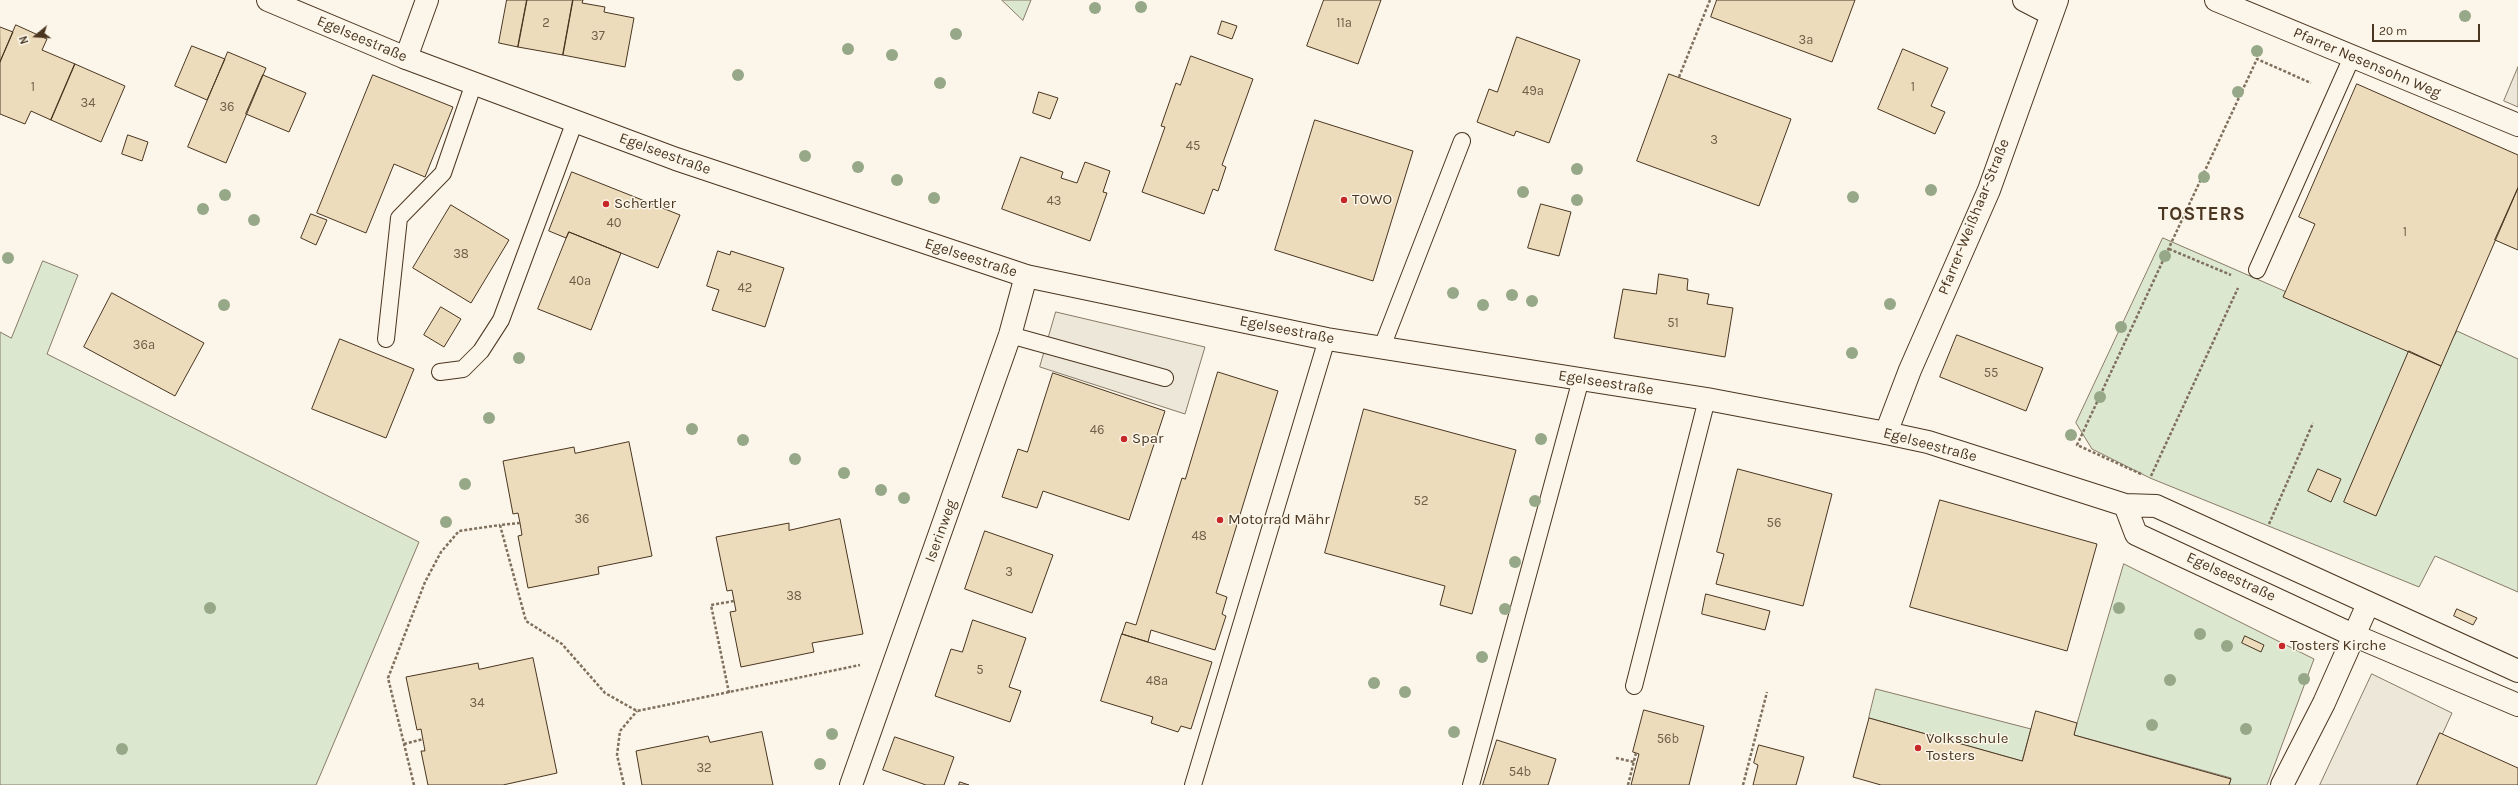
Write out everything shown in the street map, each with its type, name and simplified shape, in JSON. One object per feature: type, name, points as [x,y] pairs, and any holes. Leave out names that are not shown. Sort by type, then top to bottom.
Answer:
[{"type":"main road","name":"Egelseestraße","points":[[268,0],[406,58],[712,172],[1026,276],[1327,339],[1707,400],[1886,433],[1928,442],[2125,505],[2156,506],[2368,604],[2518,671]]},
{"type":"main road","points":[[406,58],[427,0]]},
{"type":"main road","points":[[2024,0],[2054,7]]},
{"type":"main road","name":"Pfarrer Nesensohn Weg","points":[[2216,0],[2518,125]]},
{"type":"main road","name":"Pfarrer-Weißhaar-Straße","points":[[1886,433],[1910,370],[1988,190],[2054,7]]},
{"type":"main road","name":"Iserinweg","points":[[851,785],[1010,335],[1026,276]]},
{"type":"main road","name":"Egelseestraße","points":[[2125,505],[2136,534],[2353,635],[2518,705]]},
{"type":"main road","points":[[2282,785],[2324,703],[2368,604]]},
{"type":"lane","points":[[2257,270],[2352,57]]},
{"type":"lane","points":[[386,339],[399,218],[443,173],[474,83]]},
{"type":"lane","points":[[440,372],[463,369],[481,350],[501,320],[575,121]]},
{"type":"lane","points":[[1382,347],[1462,141]]},
{"type":"lane","points":[[1010,335],[1165,378]]},
{"type":"lane","points":[[1193,785],[1327,339]]},
{"type":"lane","points":[[1471,785],[1580,379]]},
{"type":"lane","points":[[1634,686],[1707,400]]},
{"type":"path","points":[[1679,77],[1710,0]]},
{"type":"path","points":[[2158,481],[2077,445],[2257,59],[2336,94]]},
{"type":"path","points":[[2169,249],[2242,280]]},
{"type":"path","points":[[2150,478],[2242,280],[2257,270]]},
{"type":"path","points":[[2266,529],[2313,423]]},
{"type":"path","points":[[414,785],[388,678],[425,582],[441,552],[459,531],[500,525],[520,524]]},
{"type":"path","points":[[500,525],[526,621],[562,644],[605,693],[637,711]]},
{"type":"path","points":[[730,693],[711,605],[734,601]]},
{"type":"path","points":[[624,785],[617,755],[620,731],[637,711],[896,658]]},
{"type":"path","points":[[1743,785],[1767,692]]},
{"type":"path","points":[[404,744],[423,739]]},
{"type":"path","points":[[1628,785],[1636,753]]},
{"type":"path","points":[[1616,758],[1634,762]]},
{"type":"green space","points":[[1002,0],[1031,0],[1023,20]]},
{"type":"green space","points":[[2163,238],[2440,359],[2457,331],[2518,359],[2518,592],[2435,556],[2419,587],[2150,478],[2092,449],[2076,423]]},
{"type":"green space","points":[[43,261],[78,275],[47,354],[419,542],[316,785],[0,785],[0,332],[11,338]]},
{"type":"green space","points":[[2124,564],[2314,659],[2267,785],[2229,785],[2231,778],[2074,735]]},
{"type":"green space","points":[[1876,689],[2031,729],[2022,761],[1869,718]]},
{"type":"shaded area","points":[[2518,67],[2518,107],[2504,101]]},
{"type":"shaded area","points":[[1056,312],[1205,347],[1185,414],[1040,367]]},
{"type":"shaded area","points":[[2372,674],[2452,713],[2419,785],[2320,785]]},
{"type":"building","points":[[507,0],[527,0],[518,47],[499,43]]},
{"type":"building","points":[[527,0],[573,0],[563,55],[518,47]]},
{"type":"building","points":[[573,0],[583,0],[582,3],[605,7],[604,12],[634,18],[625,67],[563,55]]},
{"type":"building","points":[[1324,0],[1381,0],[1358,64],[1307,46]]},
{"type":"building","points":[[1717,0],[1855,0],[1832,62],[1711,17]]},
{"type":"building","points":[[1222,21],[1237,26],[1232,39],[1218,34]]},
{"type":"building","points":[[16,25],[47,39],[42,50],[75,64],[51,120],[31,111],[25,124],[0,114],[0,62]]},
{"type":"building","points":[[0,27],[13,32],[0,62]]},
{"type":"building","points":[[1517,37],[1580,60],[1549,143],[1516,131],[1514,136],[1477,122],[1489,89],[1497,92]]},
{"type":"building","points":[[192,46],[225,59],[207,100],[175,86]]},
{"type":"building","points":[[1903,49],[1948,68],[1931,106],[1945,112],[1935,134],[1878,109]]},
{"type":"building","points":[[228,52],[266,68],[226,163],[188,147]]},
{"type":"building","points":[[1191,56],[1253,79],[1222,165],[1226,167],[1218,191],[1213,189],[1204,214],[1142,192],[1165,127],[1161,126],[1176,83],[1180,85]]},
{"type":"building","points":[[75,64],[125,86],[101,142],[51,120]]},
{"type":"building","points":[[1669,74],[1791,119],[1759,206],[1637,161]]},
{"type":"building","points":[[263,75],[306,93],[289,132],[246,114]]},
{"type":"building","points":[[373,75],[453,107],[425,177],[394,164],[366,233],[317,213]]},
{"type":"building","points":[[2357,84],[2518,155],[2518,188],[2441,366],[2283,297],[2315,224],[2299,217]]},
{"type":"building","points":[[1039,92],[1058,98],[1050,119],[1033,113]]},
{"type":"building","name":"TOWO","points":[[1315,120],[1413,151],[1373,281],[1275,250]]},
{"type":"building","points":[[128,135],[148,142],[142,161],[122,154]]},
{"type":"building","points":[[1021,157],[1063,172],[1061,178],[1077,183],[1085,162],[1110,171],[1103,192],[1107,193],[1090,241],[1002,209]]},
{"type":"building","points":[[572,172],[680,215],[658,268],[569,232],[566,238],[549,231]]},
{"type":"building","points":[[2518,188],[2518,250],[2495,240]]},
{"type":"building","points":[[1541,204],[1571,212],[1559,256],[1528,248]]},
{"type":"building","points":[[451,205],[509,240],[471,303],[413,268]]},
{"type":"building","points":[[311,214],[327,220],[316,245],[301,238]]},
{"type":"building","points":[[569,232],[621,253],[591,330],[538,309]]},
{"type":"building","points":[[718,251],[730,255],[731,251],[784,268],[765,327],[712,310],[719,290],[707,286]]},
{"type":"building","points":[[1659,274],[1688,279],[1687,290],[1709,294],[1707,304],[1733,308],[1725,357],[1614,338],[1623,289],[1656,294]]},
{"type":"building","points":[[112,293],[204,343],[175,396],[84,347]]},
{"type":"building","points":[[441,307],[461,319],[444,347],[424,335]]},
{"type":"building","points":[[1957,335],[2043,368],[2026,411],[1940,377]]},
{"type":"building","points":[[340,339],[414,369],[386,438],[312,409]]},
{"type":"building","points":[[2409,351],[2441,366],[2376,516],[2344,502]]},
{"type":"building","points":[[1218,372],[1278,391],[1216,593],[1227,597],[1222,614],[1226,616],[1215,650],[1151,630],[1148,642],[1122,634],[1126,622],[1136,625],[1182,478],[1185,479]]},
{"type":"building","points":[[1053,373],[1165,411],[1129,520],[1043,491],[1037,508],[1002,497],[1018,449],[1027,452]]},
{"type":"building","points":[[1364,409],[1516,450],[1472,614],[1440,605],[1445,586],[1325,553]]},
{"type":"building","points":[[629,442],[652,556],[598,567],[599,574],[528,588],[518,536],[522,535],[520,523],[518,513],[513,514],[503,461],[574,447],[575,453]]},
{"type":"building","points":[[1738,469],[1832,494],[1803,606],[1716,584],[1724,554],[1717,552]]},
{"type":"building","points":[[2318,469],[2341,479],[2331,502],[2308,491]]},
{"type":"building","points":[[1940,500],[2097,544],[2067,651],[1910,607]]},
{"type":"building","points":[[840,519],[863,634],[812,643],[814,652],[741,667],[730,612],[736,611],[732,590],[727,591],[716,537],[789,523],[789,530]]},
{"type":"building","points":[[985,531],[1053,555],[1032,613],[965,589]]},
{"type":"building","points":[[1706,594],[1770,611],[1765,630],[1702,614]]},
{"type":"building","points":[[2457,609],[2477,618],[2473,625],[2454,616]]},
{"type":"building","points":[[973,620],[1026,638],[1009,687],[1021,691],[1010,722],[935,696],[951,649],[962,652]]},
{"type":"building","points":[[1122,634],[1212,662],[1191,729],[1181,726],[1178,732],[1151,723],[1153,717],[1101,701]]},
{"type":"building","points":[[2245,636],[2264,645],[2261,652],[2242,643]]},
{"type":"building","points":[[533,658],[557,773],[503,785],[428,785],[421,751],[425,751],[421,729],[417,730],[406,677],[478,663],[479,669]]},
{"type":"building","points":[[1644,710],[1704,726],[1689,785],[1631,785],[1639,754],[1633,752]]},
{"type":"building","name":"Volksschule Tosters","points":[[2036,711],[2077,723],[2074,735],[2231,779],[2229,785],[1881,785],[1853,777],[1869,718],[2022,761]]},
{"type":"building","points":[[762,732],[773,785],[642,785],[636,751],[708,736],[710,742]]},
{"type":"building","points":[[2440,733],[2518,768],[2518,785],[2417,785]]},
{"type":"building","points":[[895,737],[954,757],[944,785],[926,785],[883,770]]},
{"type":"building","points":[[1497,740],[1556,759],[1548,785],[1483,785]]},
{"type":"building","points":[[1759,745],[1804,757],[1796,785],[1753,785],[1758,765],[1754,763]]},
{"type":"building","points":[[960,782],[969,785],[959,785]]},
{"type":"place","name":"TOWO","points":[[1344,200]]},
{"type":"place","name":"Schertler","points":[[606,204]]},
{"type":"place","name":"Spar","points":[[1124,439]]},
{"type":"place","name":"Motorrad Mähr","points":[[1220,520]]},
{"type":"place","name":"Tosters Kirche","points":[[2282,646]]},
{"type":"place","name":"Volksschule Tosters","points":[[1918,748]]},
{"type":"district","name":"TOSTERS","points":[[2202,215]]}]
